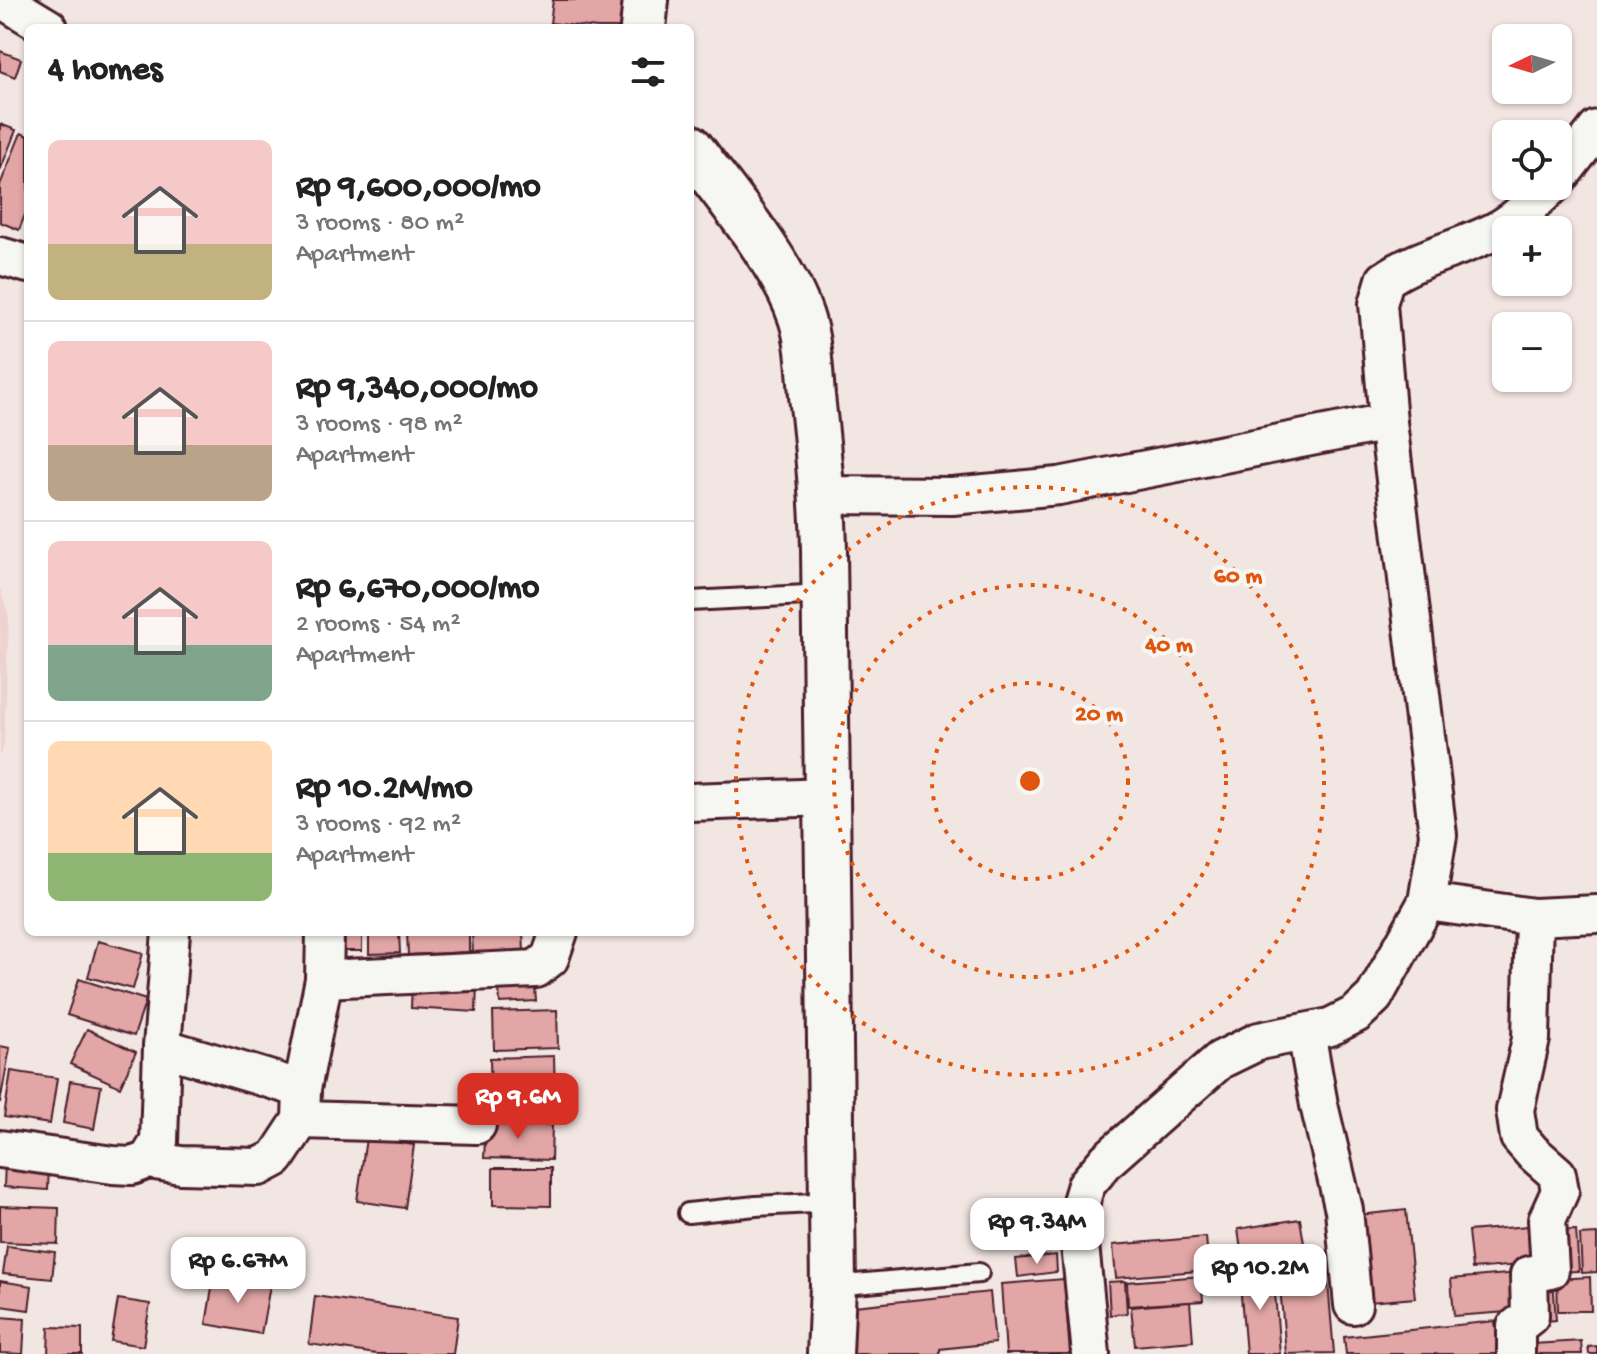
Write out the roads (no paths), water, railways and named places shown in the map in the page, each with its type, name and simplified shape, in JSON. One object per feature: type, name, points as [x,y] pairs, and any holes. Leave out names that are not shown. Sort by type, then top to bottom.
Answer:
[{"type":"street","points":[[3,0],[42,24]]},
{"type":"street","points":[[643,24],[646,0]]},
{"type":"street","points":[[1572,161],[1597,129]]},
{"type":"street","points":[[694,152],[786,283],[802,320],[823,495],[833,1286],[830,1354]]},
{"type":"street","points":[[1091,1354],[1077,1215],[1086,1185],[1107,1160],[1220,1060],[1259,1041],[1330,1027],[1356,1014],[1374,997],[1427,902],[1438,835],[1388,422],[1378,304],[1385,280],[1406,265],[1448,252],[1502,228],[1535,200]]},
{"type":"street","points":[[0,256],[24,263]]},
{"type":"street","points":[[823,495],[952,496],[1059,486],[1388,422]]},
{"type":"street","points":[[694,802],[827,797]]},
{"type":"street","points":[[1427,902],[1534,917],[1597,914]]},
{"type":"street","points":[[1516,1354],[1516,1327],[1530,1316],[1529,1275],[1550,1270],[1547,1220],[1560,1191],[1557,1174],[1519,1137],[1515,1110],[1531,1039],[1534,917]]},
{"type":"street","points":[[148,1160],[159,1142],[171,936]]},
{"type":"street","points":[[0,1149],[132,1166],[148,1160],[181,1165],[259,1167],[276,1158],[301,1104],[324,979],[325,936]]},
{"type":"street","points":[[324,979],[536,969],[550,958],[558,936]]},
{"type":"street","points":[[1306,1032],[1319,1105],[1344,1210],[1353,1305]]},
{"type":"street","points":[[162,1047],[301,1104],[477,1125]]},
{"type":"lane","points":[[694,601],[825,594]]},
{"type":"lane","points":[[688,1213],[832,1202]]},
{"type":"lane","points":[[833,1286],[979,1273]]}]
